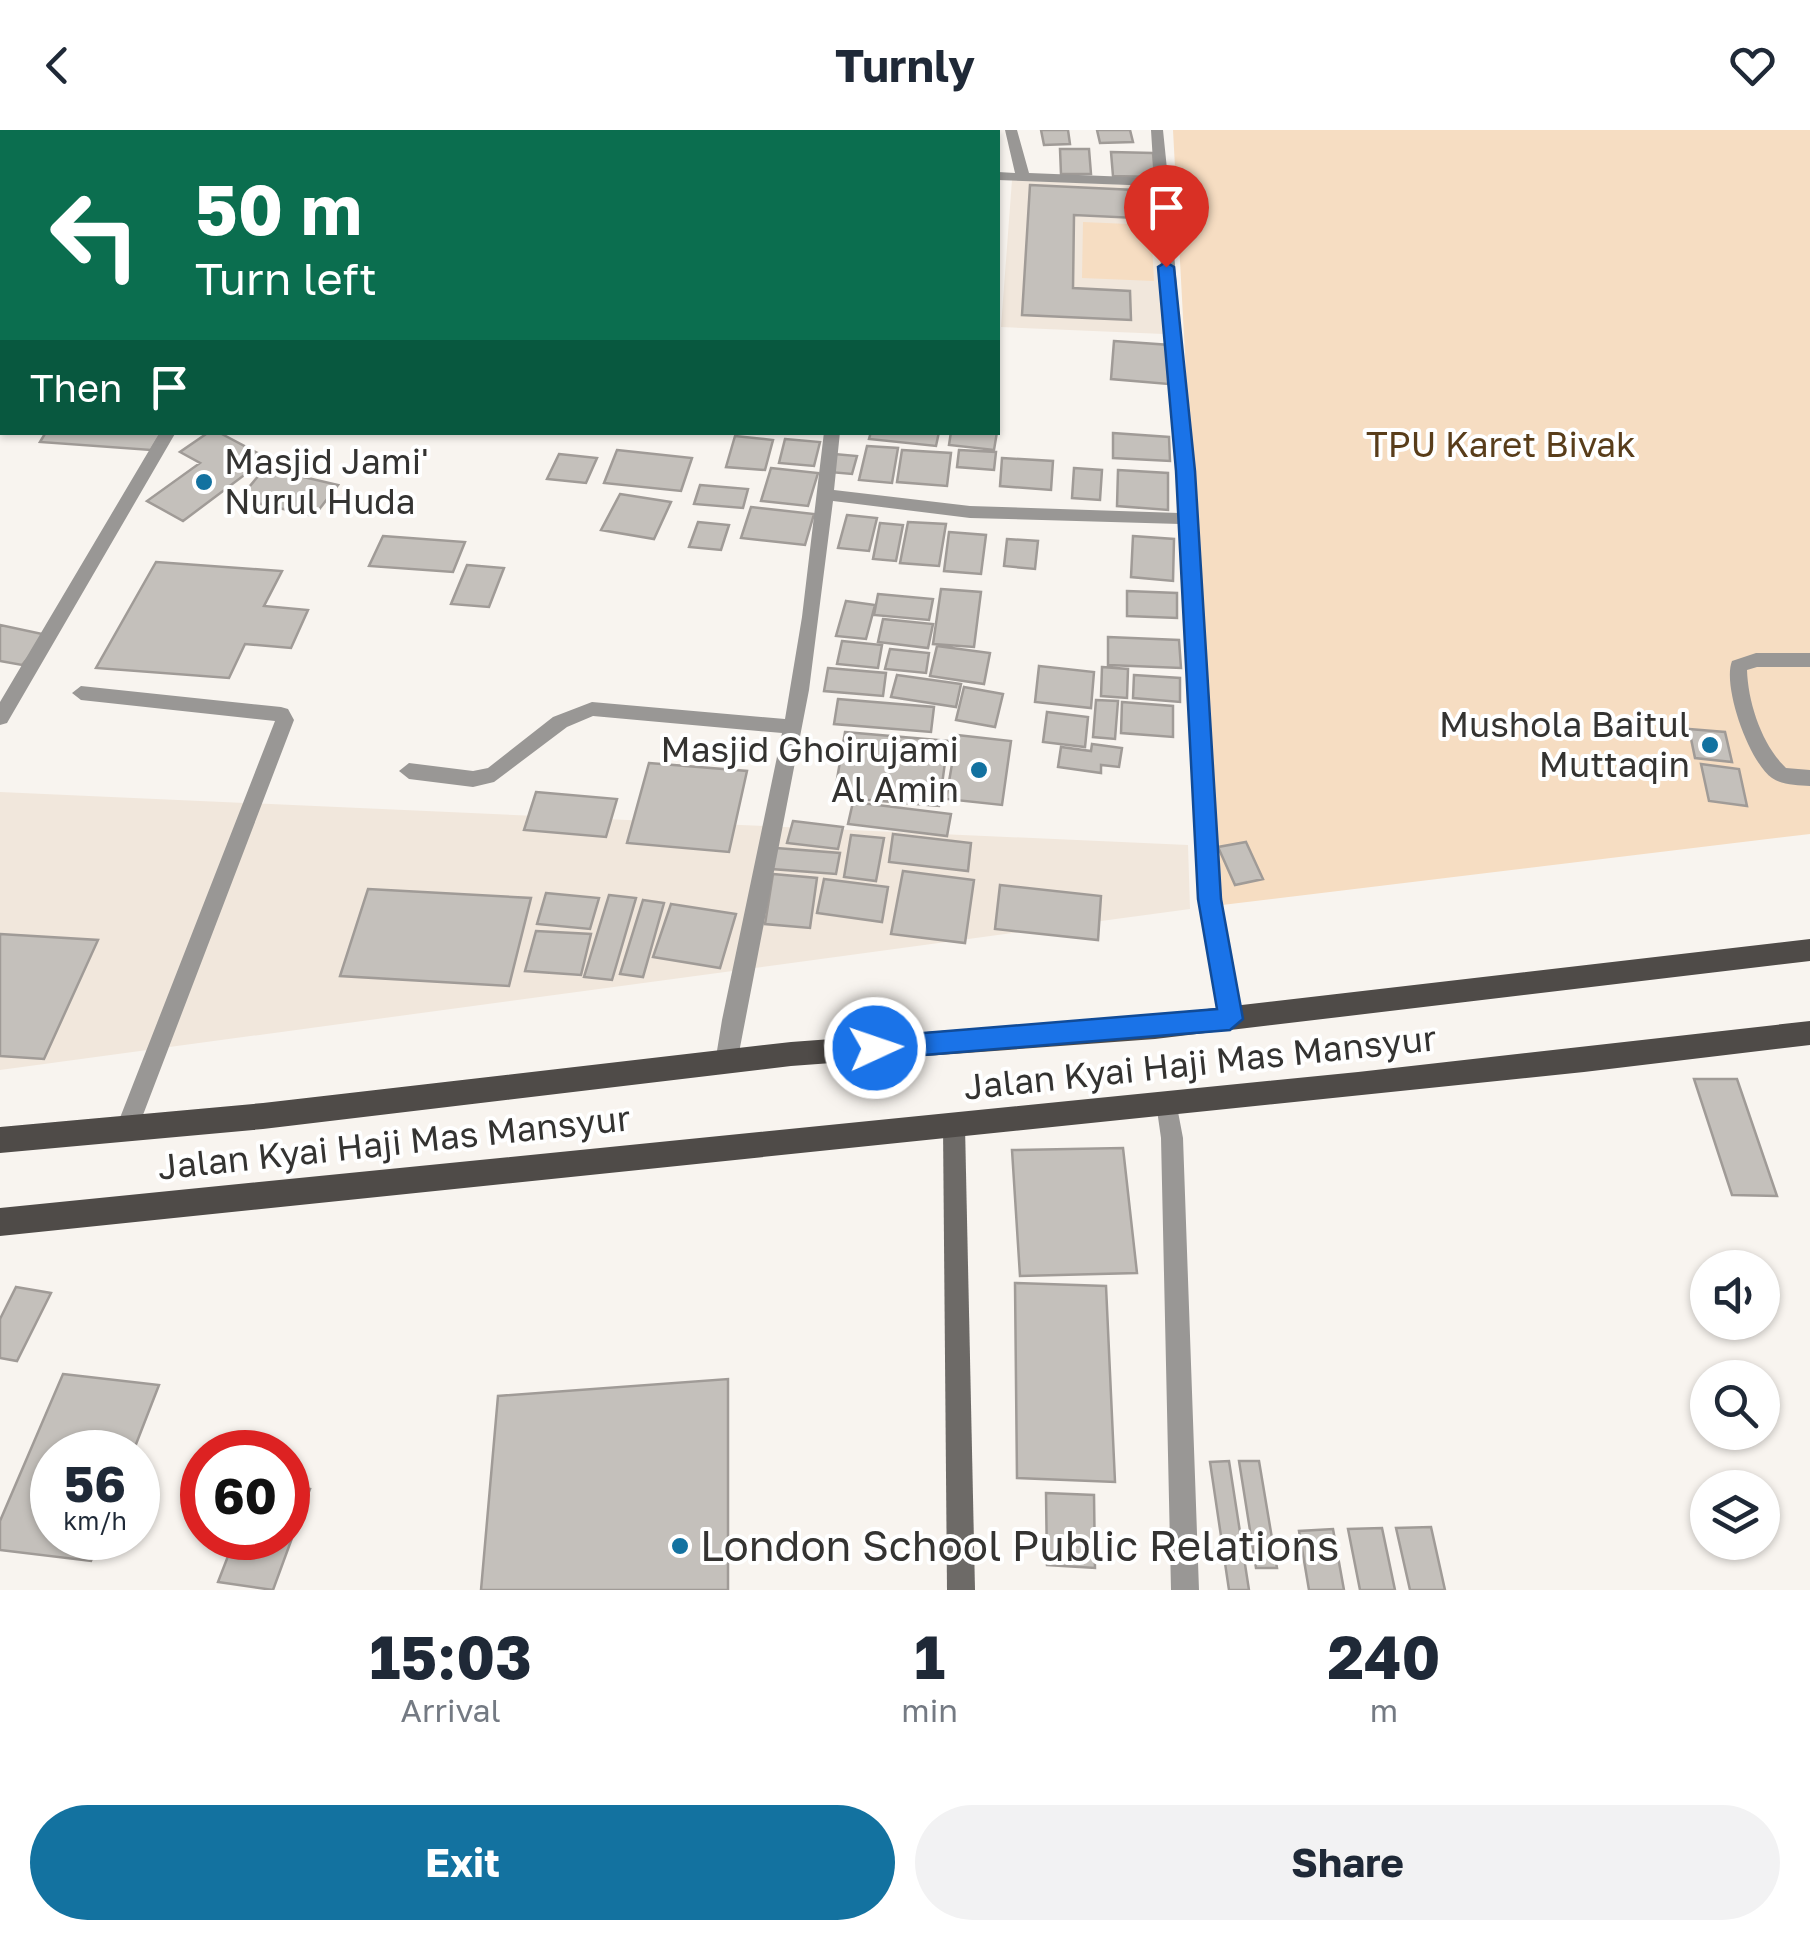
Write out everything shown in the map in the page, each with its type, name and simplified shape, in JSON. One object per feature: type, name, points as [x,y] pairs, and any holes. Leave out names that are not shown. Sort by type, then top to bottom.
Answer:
[{"type":"main road","name":"Jalan Kyai Haji Mas Mansyur","points":[[1757,956],[1810,939]]},
{"type":"main road","name":"Jalan Kyai Haji Mas Mansyur","points":[[0,1140],[263,1116],[726,1063],[1230,1019],[1810,950]]},
{"type":"main road","name":"Jalan Kyai Haji Mas Mansyur","points":[[0,1222],[425,1174],[1371,1085],[1810,1033]]},
{"type":"street","points":[[1011,130],[1023,177]]},
{"type":"street","points":[[1158,130],[1187,519],[1209,899],[1230,1019]]},
{"type":"street","points":[[1000,176],[1164,182]]},
{"type":"street","points":[[0,718],[166,435]]},
{"type":"street","points":[[726,1063],[737,982],[793,728],[818,572],[832,435]]},
{"type":"street","points":[[825,495],[970,512],[1187,519]]},
{"type":"street","points":[[1810,660],[1756,660],[1738,666],[1735,680],[1766,760],[1781,774],[1810,778]]},
{"type":"street","points":[[81,693],[281,714],[285,720],[127,1128]]},
{"type":"street","points":[[409,770],[473,779],[494,774],[560,722],[592,710],[793,728]]},
{"type":"street","points":[[1167,1103],[1172,1138],[1185,1590]]},
{"type":"street","points":[[954,1126],[961,1590]]},
{"type":"shaded area","points":[[1012,180],[1159,186],[1164,334],[1001,327]]},
{"type":"shaded area","points":[[0,792],[1188,845],[1190,909],[0,1070]]},
{"type":"green space","name":"TPU Karet Bivak","points":[[1173,130],[1810,130],[1810,834],[1222,905],[1197,579]]},
{"type":"green space","points":[[1083,222],[1151,225],[1154,281],[1082,278]]},
{"type":"building","points":[[1041,130],[1068,130],[1070,144],[1044,145]]},
{"type":"building","points":[[1097,130],[1130,130],[1133,142],[1100,143]]},
{"type":"building","points":[[1060,149],[1089,149],[1091,174],[1061,174]]},
{"type":"building","points":[[1111,152],[1153,153],[1155,177],[1113,176]]},
{"type":"building","points":[[1030,185],[1135,190],[1136,218],[1074,215],[1073,288],[1130,291],[1131,320],[1022,315]]},
{"type":"building","points":[[1114,341],[1170,345],[1168,384],[1111,379]]},
{"type":"building","points":[[1113,433],[1169,437],[1170,461],[1113,458]]},
{"type":"building","points":[[44,435],[160,435],[151,450],[40,442]]},
{"type":"building","name":"Masjid Jami' Nurul Huda","points":[[205,435],[224,435],[267,458],[183,521],[147,501],[200,463],[180,452]]},
{"type":"building","points":[[870,435],[938,435],[936,446],[869,439]]},
{"type":"building","points":[[951,435],[996,435],[994,450],[949,445]]},
{"type":"building","points":[[735,436],[773,440],[765,470],[726,467]]},
{"type":"building","points":[[785,439],[820,442],[814,466],[779,463]]},
{"type":"building","points":[[867,446],[898,448],[892,483],[859,480]]},
{"type":"building","points":[[617,450],[692,458],[681,491],[604,483]]},
{"type":"building","points":[[902,450],[951,453],[947,486],[897,482]]},
{"type":"building","points":[[959,450],[996,452],[994,470],[957,467]]},
{"type":"building","points":[[559,454],[597,458],[586,483],[547,479]]},
{"type":"building","points":[[834,454],[857,456],[852,474],[829,472]]},
{"type":"building","points":[[1002,458],[1053,461],[1051,490],[1000,486]]},
{"type":"building","points":[[265,468],[338,485],[314,516],[239,499]]},
{"type":"building","points":[[771,468],[818,473],[808,506],[761,501]]},
{"type":"building","points":[[1074,468],[1102,470],[1100,500],[1072,498]]},
{"type":"building","points":[[1118,470],[1168,473],[1168,510],[1117,506]]},
{"type":"building","points":[[700,485],[748,489],[743,508],[694,504]]},
{"type":"building","points":[[620,494],[671,502],[654,539],[601,530]]},
{"type":"building","points":[[751,507],[814,514],[805,545],[741,538]]},
{"type":"building","points":[[847,515],[877,518],[869,551],[838,548]]},
{"type":"building","points":[[698,522],[729,525],[721,550],[689,547]]},
{"type":"building","points":[[908,522],[946,524],[939,566],[900,563]]},
{"type":"building","points":[[880,523],[903,525],[896,561],[873,559]]},
{"type":"building","points":[[949,532],[986,535],[981,574],[944,571]]},
{"type":"building","points":[[383,536],[465,542],[453,572],[369,566]]},
{"type":"building","points":[[1133,536],[1174,539],[1173,581],[1131,577]]},
{"type":"building","points":[[1007,539],[1038,541],[1035,569],[1004,566]]},
{"type":"building","points":[[156,562],[282,571],[264,606],[308,610],[291,648],[245,644],[229,678],[96,668]]},
{"type":"building","points":[[467,565],[504,568],[489,607],[451,604]]},
{"type":"building","points":[[941,589],[981,592],[974,647],[933,644]]},
{"type":"building","points":[[1127,591],[1177,593],[1177,618],[1127,616]]},
{"type":"building","points":[[878,594],[933,599],[929,620],[874,615]]},
{"type":"building","points":[[846,601],[875,605],[866,639],[836,636]]},
{"type":"building","points":[[883,619],[933,624],[928,648],[878,642]]},
{"type":"building","points":[[0,625],[47,635],[22,665],[0,661]]},
{"type":"building","points":[[1108,637],[1179,640],[1181,668],[1108,665]]},
{"type":"building","points":[[842,641],[882,645],[878,668],[837,664]]},
{"type":"building","points":[[937,646],[990,653],[984,684],[930,676]]},
{"type":"building","points":[[890,649],[929,653],[926,673],[885,669]]},
{"type":"building","points":[[1039,666],[1094,672],[1091,708],[1035,702]]},
{"type":"building","points":[[1102,667],[1128,669],[1127,698],[1101,696]]},
{"type":"building","points":[[828,668],[886,673],[883,696],[824,691]]},
{"type":"building","points":[[897,675],[961,684],[956,707],[891,697]]},
{"type":"building","points":[[1134,675],[1180,678],[1180,702],[1133,698]]},
{"type":"building","points":[[964,687],[1003,694],[995,727],[956,720]]},
{"type":"building","points":[[838,699],[934,707],[931,732],[834,724]]},
{"type":"building","points":[[1096,700],[1118,701],[1115,739],[1093,737]]},
{"type":"building","points":[[1122,702],[1173,706],[1173,737],[1121,733]]},
{"type":"building","points":[[1047,712],[1088,717],[1085,747],[1043,742]]},
{"type":"building","name":"Mushola Baitul Muttaqin","points":[[1689,729],[1725,732],[1732,762],[1695,758]]},
{"type":"building","points":[[845,732],[948,741],[939,806],[834,797]]},
{"type":"building","name":"Masjid Ghoirujami Al Amin","points":[[957,735],[1011,741],[1002,805],[946,799]]},
{"type":"building","points":[[1092,744],[1122,748],[1119,767],[1101,765],[1101,773],[1058,767],[1061,747],[1091,751]]},
{"type":"building","points":[[649,763],[747,771],[729,852],[627,843]]},
{"type":"building","points":[[1701,764],[1739,769],[1747,806],[1709,801]]},
{"type":"building","points":[[536,792],[617,799],[606,837],[524,830]]},
{"type":"building","points":[[853,802],[951,814],[947,836],[848,824]]},
{"type":"building","points":[[793,821],[843,827],[838,849],[787,843]]},
{"type":"building","points":[[893,834],[971,843],[968,871],[889,862]]},
{"type":"building","points":[[851,835],[884,838],[876,881],[844,877]]},
{"type":"building","points":[[1246,842],[1263,879],[1235,885],[1218,847]]},
{"type":"building","points":[[776,848],[840,853],[836,874],[772,869]]},
{"type":"building","points":[[903,871],[974,880],[965,943],[891,934]]},
{"type":"building","points":[[773,874],[817,878],[810,928],[765,924]]},
{"type":"building","points":[[824,879],[888,887],[882,922],[817,913]]},
{"type":"building","points":[[1000,885],[1101,896],[1098,940],[995,929]]},
{"type":"building","points":[[368,889],[531,898],[509,986],[340,976]]},
{"type":"building","points":[[546,893],[599,898],[590,929],[537,924]]},
{"type":"building","points":[[609,895],[636,898],[612,980],[584,977]]},
{"type":"building","points":[[643,900],[664,903],[643,977],[620,974]]},
{"type":"building","points":[[671,904],[736,914],[720,968],[653,957]]},
{"type":"building","points":[[536,931],[591,934],[581,975],[525,971]]},
{"type":"building","points":[[0,934],[98,940],[44,1059],[0,1056]]},
{"type":"building","points":[[1694,1079],[1737,1079],[1777,1196],[1732,1195]]},
{"type":"building","points":[[1123,1148],[1137,1273],[1020,1276],[1012,1150]]},
{"type":"building","points":[[1015,1283],[1106,1286],[1115,1482],[1017,1478]]},
{"type":"building","points":[[16,1287],[51,1293],[17,1361],[0,1358],[0,1319]]},
{"type":"building","points":[[63,1374],[159,1385],[142,1430],[39,1430]]},
{"type":"building","points":[[728,1379],[728,1590],[481,1590],[498,1396]]},
{"type":"building","points":[[30,1451],[30,1554],[0,1550],[0,1521]]},
{"type":"building","points":[[1229,1461],[1249,1590],[1229,1590],[1210,1462]]},
{"type":"building","points":[[1239,1461],[1259,1461],[1277,1568],[1256,1568]]},
{"type":"building","points":[[1046,1493],[1094,1495],[1095,1568],[1047,1565]]},
{"type":"building","points":[[1431,1527],[1445,1590],[1410,1590],[1396,1528]]},
{"type":"building","points":[[1382,1528],[1395,1590],[1360,1590],[1348,1529]]},
{"type":"building","points":[[1333,1529],[1344,1590],[1309,1590],[1299,1531]]},
{"type":"building","points":[[226,1560],[284,1560],[273,1590],[218,1582]]},
{"type":"place","name":"Masjid Jami' Nurul Huda","points":[[204,482]]},
{"type":"place","name":"Mushola Baitul Muttaqin","points":[[1710,745]]},
{"type":"place","name":"Masjid Ghoirujami Al Amin","points":[[979,770]]},
{"type":"place","name":"London School Public Relations","points":[[680,1546]]},
{"type":"route","points":[[875,1048],[1230,1019],[1209,899],[1185,471],[1166,267]]}]
